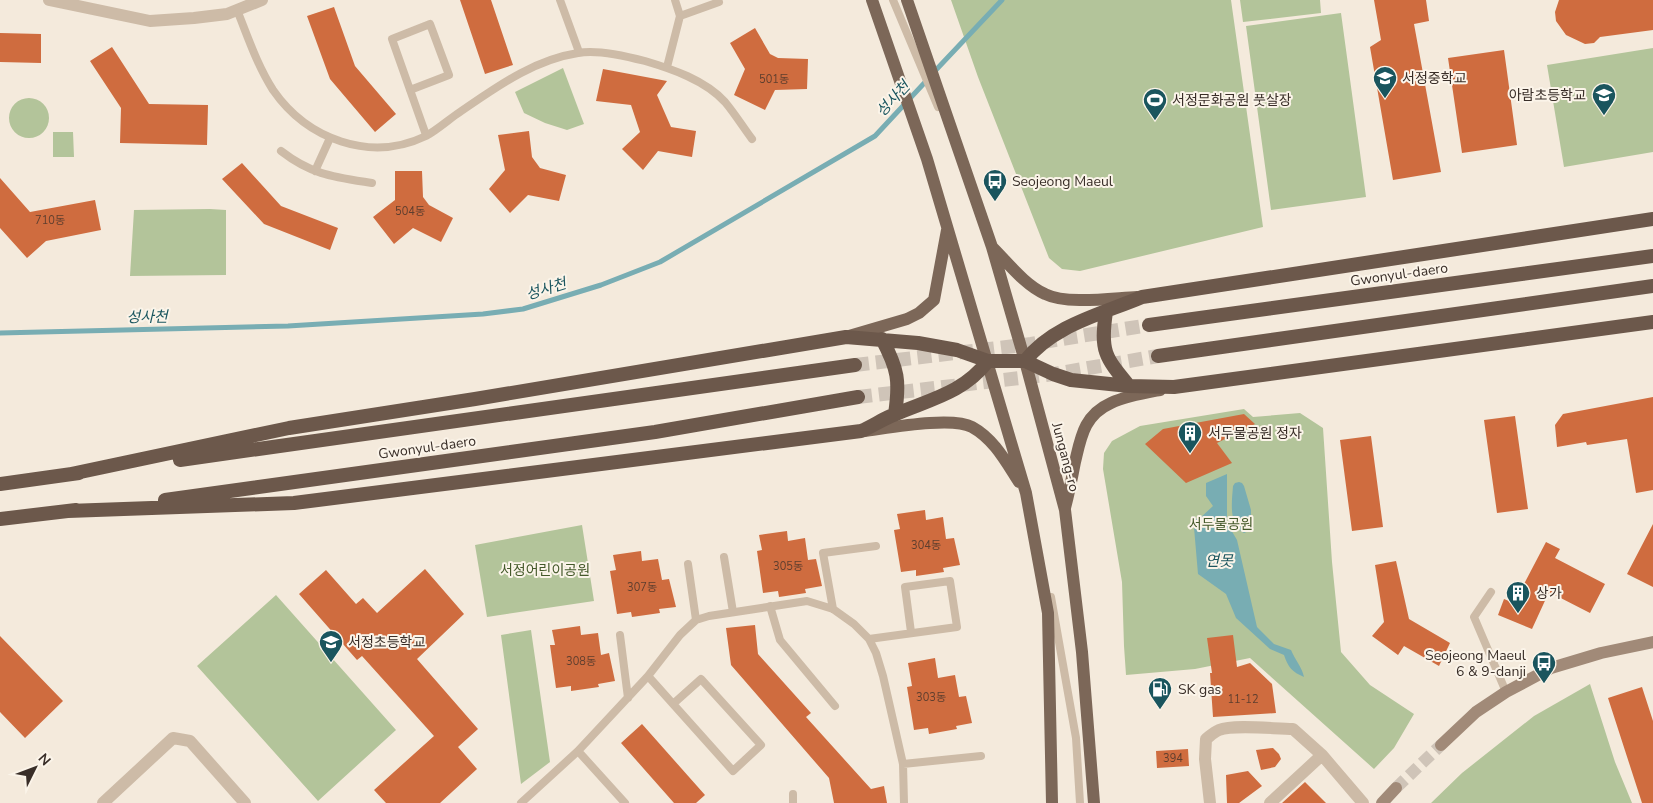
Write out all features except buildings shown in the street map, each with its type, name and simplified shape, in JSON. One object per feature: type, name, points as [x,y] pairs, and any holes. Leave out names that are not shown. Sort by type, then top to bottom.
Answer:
[{"type":"highway","points":[[1025,361],[1044,341],[1075,324],[1142,297],[1653,219]]},
{"type":"highway","name":"Gwonyul-daero","points":[[1150,325],[1653,256]]},
{"type":"highway","points":[[1158,356],[1653,286]]},
{"type":"highway","points":[[1106,312],[1103,343],[1106,354],[1111,364],[1129,386]]},
{"type":"highway","points":[[71,474],[289,428],[846,337],[882,339],[957,350],[988,361],[1025,361],[1071,380],[1129,386],[1174,387],[1653,322]]},
{"type":"highway","points":[[882,339],[895,365],[898,389],[895,414]]},
{"type":"highway","points":[[68,511],[294,502],[862,431],[895,414],[942,397],[953,391],[978,374],[988,361]]},
{"type":"highway","name":"Gwonyul-daero","points":[[0,484],[855,365]]},
{"type":"highway","name":"Gwonyul-daero","points":[[0,519],[181,498],[655,432],[858,397]]},
{"type":"main road","points":[[872,0],[927,159],[1026,493],[1048,613],[1052,803]]},
{"type":"main road","points":[[907,0],[910,26]]},
{"type":"main road","name":"Jungang-ro","points":[[910,26],[958,148],[992,247],[1065,510],[1082,652],[1094,803]]},
{"type":"main road","points":[[846,337],[907,319],[927,307],[934,300],[948,228]]},
{"type":"main road","points":[[992,247],[1028,283],[1054,298],[1082,300],[1142,297]]},
{"type":"main road","points":[[1065,510],[1080,438],[1086,424],[1098,411],[1111,403],[1139,394],[1174,387]]},
{"type":"main road","points":[[862,431],[950,422],[971,426],[999,451],[1026,493]]},
{"type":"main road","points":[[1441,745],[1476,712],[1506,692],[1551,668],[1653,642]]},
{"type":"main road","points":[[1382,803],[1396,788]]},
{"type":"street","points":[[49,0],[150,21],[227,14],[237,5],[262,0]]},
{"type":"street","points":[[1210,803],[1205,759],[1206,740],[1221,729],[1293,729],[1322,754],[1363,803]]},
{"type":"street","points":[[103,803],[173,738],[190,741],[246,803]]},
{"type":"street","points":[[1270,803],[1322,754]]},
{"type":"lane","points":[[560,0],[579,52]]},
{"type":"lane","points":[[667,67],[680,16],[675,0]]},
{"type":"lane","points":[[680,16],[719,2],[718,0]]},
{"type":"lane","points":[[893,0],[910,26]]},
{"type":"lane","points":[[237,5],[254,53],[273,90],[298,118],[330,138],[363,147],[394,146],[426,135],[520,73],[554,59],[579,52],[620,54],[667,67],[702,84],[724,101],[752,139]]},
{"type":"lane","points":[[410,90],[449,75],[430,24],[392,39],[410,90],[426,135]]},
{"type":"lane","points":[[315,171],[330,138]]},
{"type":"lane","points":[[281,151],[298,164],[315,171],[338,178],[372,182]]},
{"type":"lane","points":[[1026,493],[1055,614],[1076,738],[1080,803]]},
{"type":"lane","points":[[833,609],[823,553],[876,546]]},
{"type":"lane","points":[[724,557],[733,612]]},
{"type":"lane","points":[[688,564],[696,620]]},
{"type":"lane","points":[[869,639],[957,627],[950,581],[906,587],[911,632]]},
{"type":"lane","points":[[1491,592],[1474,617],[1506,692]]},
{"type":"lane","points":[[520,803],[578,751],[648,676],[680,635],[696,620],[709,616],[806,600],[833,609],[854,624],[869,639],[876,653],[903,764],[904,803]]},
{"type":"lane","points":[[770,606],[780,640],[835,706]]},
{"type":"lane","points":[[620,635],[628,698]]},
{"type":"lane","points":[[648,676],[673,704],[733,771],[761,746],[701,679],[673,704]]},
{"type":"lane","points":[[578,751],[625,803]]},
{"type":"lane","points":[[903,764],[981,756]]},
{"type":"lane","points":[[793,794],[793,803]]},
{"type":"green space","points":[[951,0],[1231,0],[1263,227],[1080,271],[1062,269],[1049,258],[978,77]]},
{"type":"green space","points":[[1240,0],[1320,0],[1321,13],[1243,22]]},
{"type":"green space","points":[[1341,13],[1366,197],[1271,210],[1246,26]]},
{"type":"green space","points":[[1653,48],[1653,152],[1564,167],[1547,65]]},
{"type":"green space","points":[[563,68],[584,124],[567,130],[545,123],[524,113],[515,92]]},
{"type":"green space","points":[[29,98],[43,104],[49,118],[43,132],[29,138],[15,132],[9,118],[15,104]]},
{"type":"green space","points":[[53,132],[73,132],[74,157],[53,157]]},
{"type":"green space","points":[[134,210],[226,210],[226,275],[130,276]]},
{"type":"green space","name":"서두물공원","points":[[1244,409],[1253,417],[1300,413],[1323,428],[1332,562],[1341,652],[1370,685],[1414,714],[1394,748],[1374,769],[1250,658],[1195,669],[1126,675],[1122,582],[1103,469],[1104,453],[1112,441],[1140,426]]},
{"type":"green space","name":"서정어린이공원","points":[[582,525],[594,601],[487,617],[475,545]]},
{"type":"green space","points":[[276,595],[396,730],[318,801],[197,666]]},
{"type":"green space","points":[[531,630],[550,762],[521,784],[501,635]]},
{"type":"green space","points":[[1590,684],[1615,762],[1632,803],[1431,803],[1462,773],[1534,716]]},
{"type":"water","name":"연못","points":[[1227,474],[1227,523],[1237,540],[1257,627],[1274,644],[1291,650],[1304,677],[1291,669],[1284,655],[1270,649],[1236,618],[1226,594],[1198,574],[1193,516],[1198,520],[1213,506],[1206,496],[1206,483]]},
{"type":"water","points":[[1239,482],[1244,486],[1251,510],[1251,530],[1244,533],[1235,524],[1232,512],[1233,486]]},
{"type":"waterway","name":"성사천","points":[[934,72],[1002,0]]},
{"type":"waterway","name":"성사천","points":[[0,333],[288,326],[483,314],[523,309],[601,285],[660,262],[875,136],[928,79]]},
{"type":"tunnel","points":[[855,365],[1031,344],[1149,325]]},
{"type":"tunnel","points":[[858,397],[1054,374],[1158,356]]},
{"type":"tunnel","points":[[1396,788],[1441,745]]},
{"type":"place","name":"서정중학교","points":[[1385,99]]},
{"type":"place","name":"아람초등학교","points":[[1604,116]]},
{"type":"place","name":"서정문화공원 풋살장","points":[[1155,121]]},
{"type":"place","name":"Seojeong Maeul","points":[[995,202]]},
{"type":"place","name":"서두물공원 정자","points":[[1190,454]]},
{"type":"place","name":"상가","points":[[1518,614]]},
{"type":"place","name":"서정초등학교","points":[[331,663]]},
{"type":"place","name":"Seojeong Maeul 6 & 9-danji","points":[[1544,684]]},
{"type":"place","name":"SK gas","points":[[1160,710]]}]
